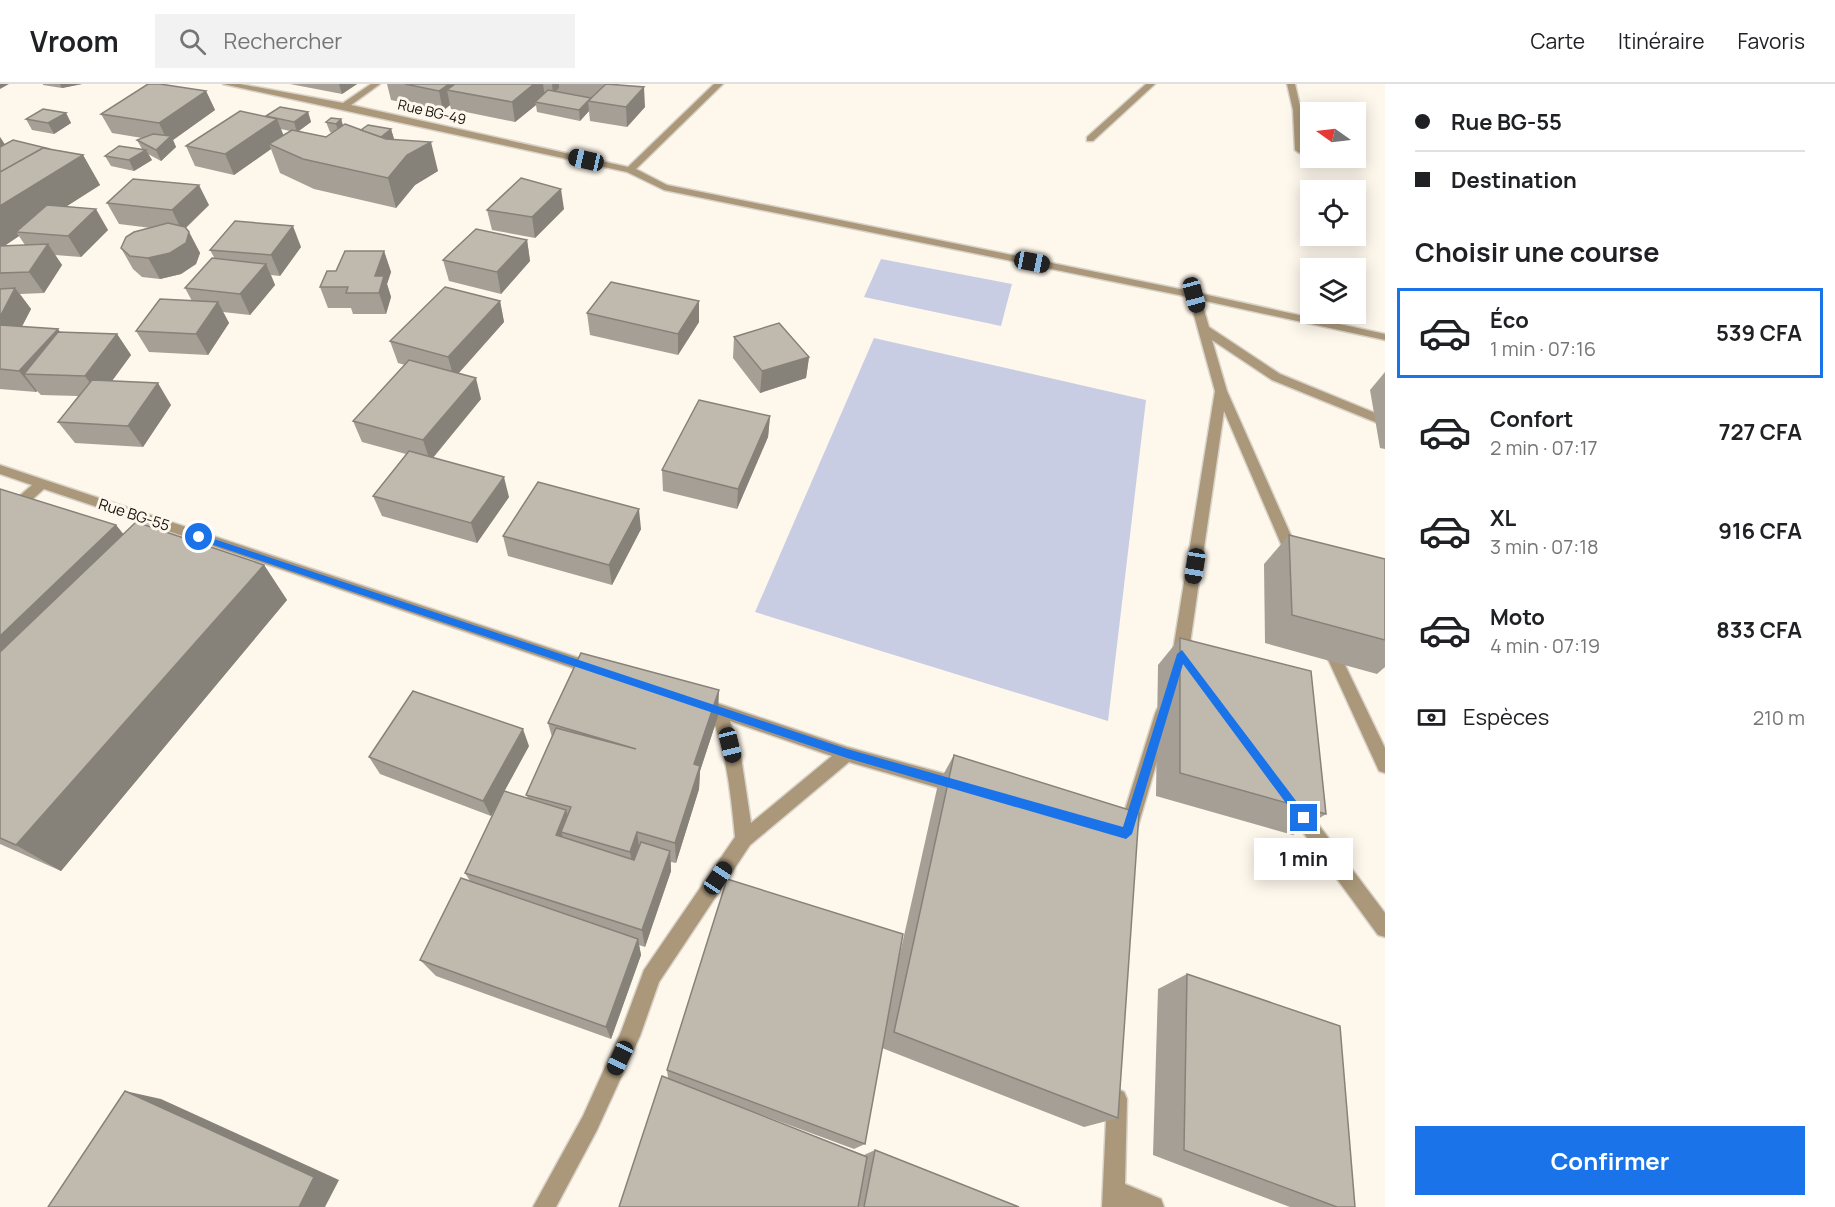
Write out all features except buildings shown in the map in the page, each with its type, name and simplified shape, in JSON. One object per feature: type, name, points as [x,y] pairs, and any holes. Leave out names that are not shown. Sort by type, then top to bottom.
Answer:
[{"type":"street","name":"Rue BG-49","points":[[227,84],[344,106],[630,170],[664,187],[1194,295],[1385,337]]},
{"type":"street","points":[[344,106],[376,84]]},
{"type":"street","points":[[630,170],[719,84]]},
{"type":"street","points":[[1090,139],[1151,84]]},
{"type":"street","points":[[1291,84],[1297,110],[1299,150]]},
{"type":"street","points":[[1194,295],[1221,391],[1299,572]]},
{"type":"street","points":[[1202,328],[1276,378],[1385,422]]},
{"type":"street","points":[[1175,676],[1182,654],[1221,391]]},
{"type":"street","name":"Rue BG-55","points":[[0,469],[604,673]]},
{"type":"street","points":[[0,521],[41,484]]},
{"type":"street","points":[[1322,629],[1385,766]]},
{"type":"street","points":[[1182,654],[1196,673]]},
{"type":"street","points":[[683,699],[847,754],[970,789]]},
{"type":"street","points":[[1122,836],[1168,699]]},
{"type":"street","points":[[717,710],[726,729],[738,778],[744,838]]},
{"type":"street","points":[[544,1207],[590,1123],[630,1036],[651,977],[744,838],[847,754]]},
{"type":"street","points":[[1287,796],[1385,928]]},
{"type":"street","points":[[1117,1083],[1113,1199],[1153,1207]]},
{"type":"shaded area","points":[[881,259],[1012,284],[1001,326],[864,297]]},
{"type":"shaded area","points":[[874,338],[1146,400],[1108,721],[755,612]]},
{"type":"route","points":[[199,537],[847,754],[1126,834],[1182,654],[1304,818]]}]
